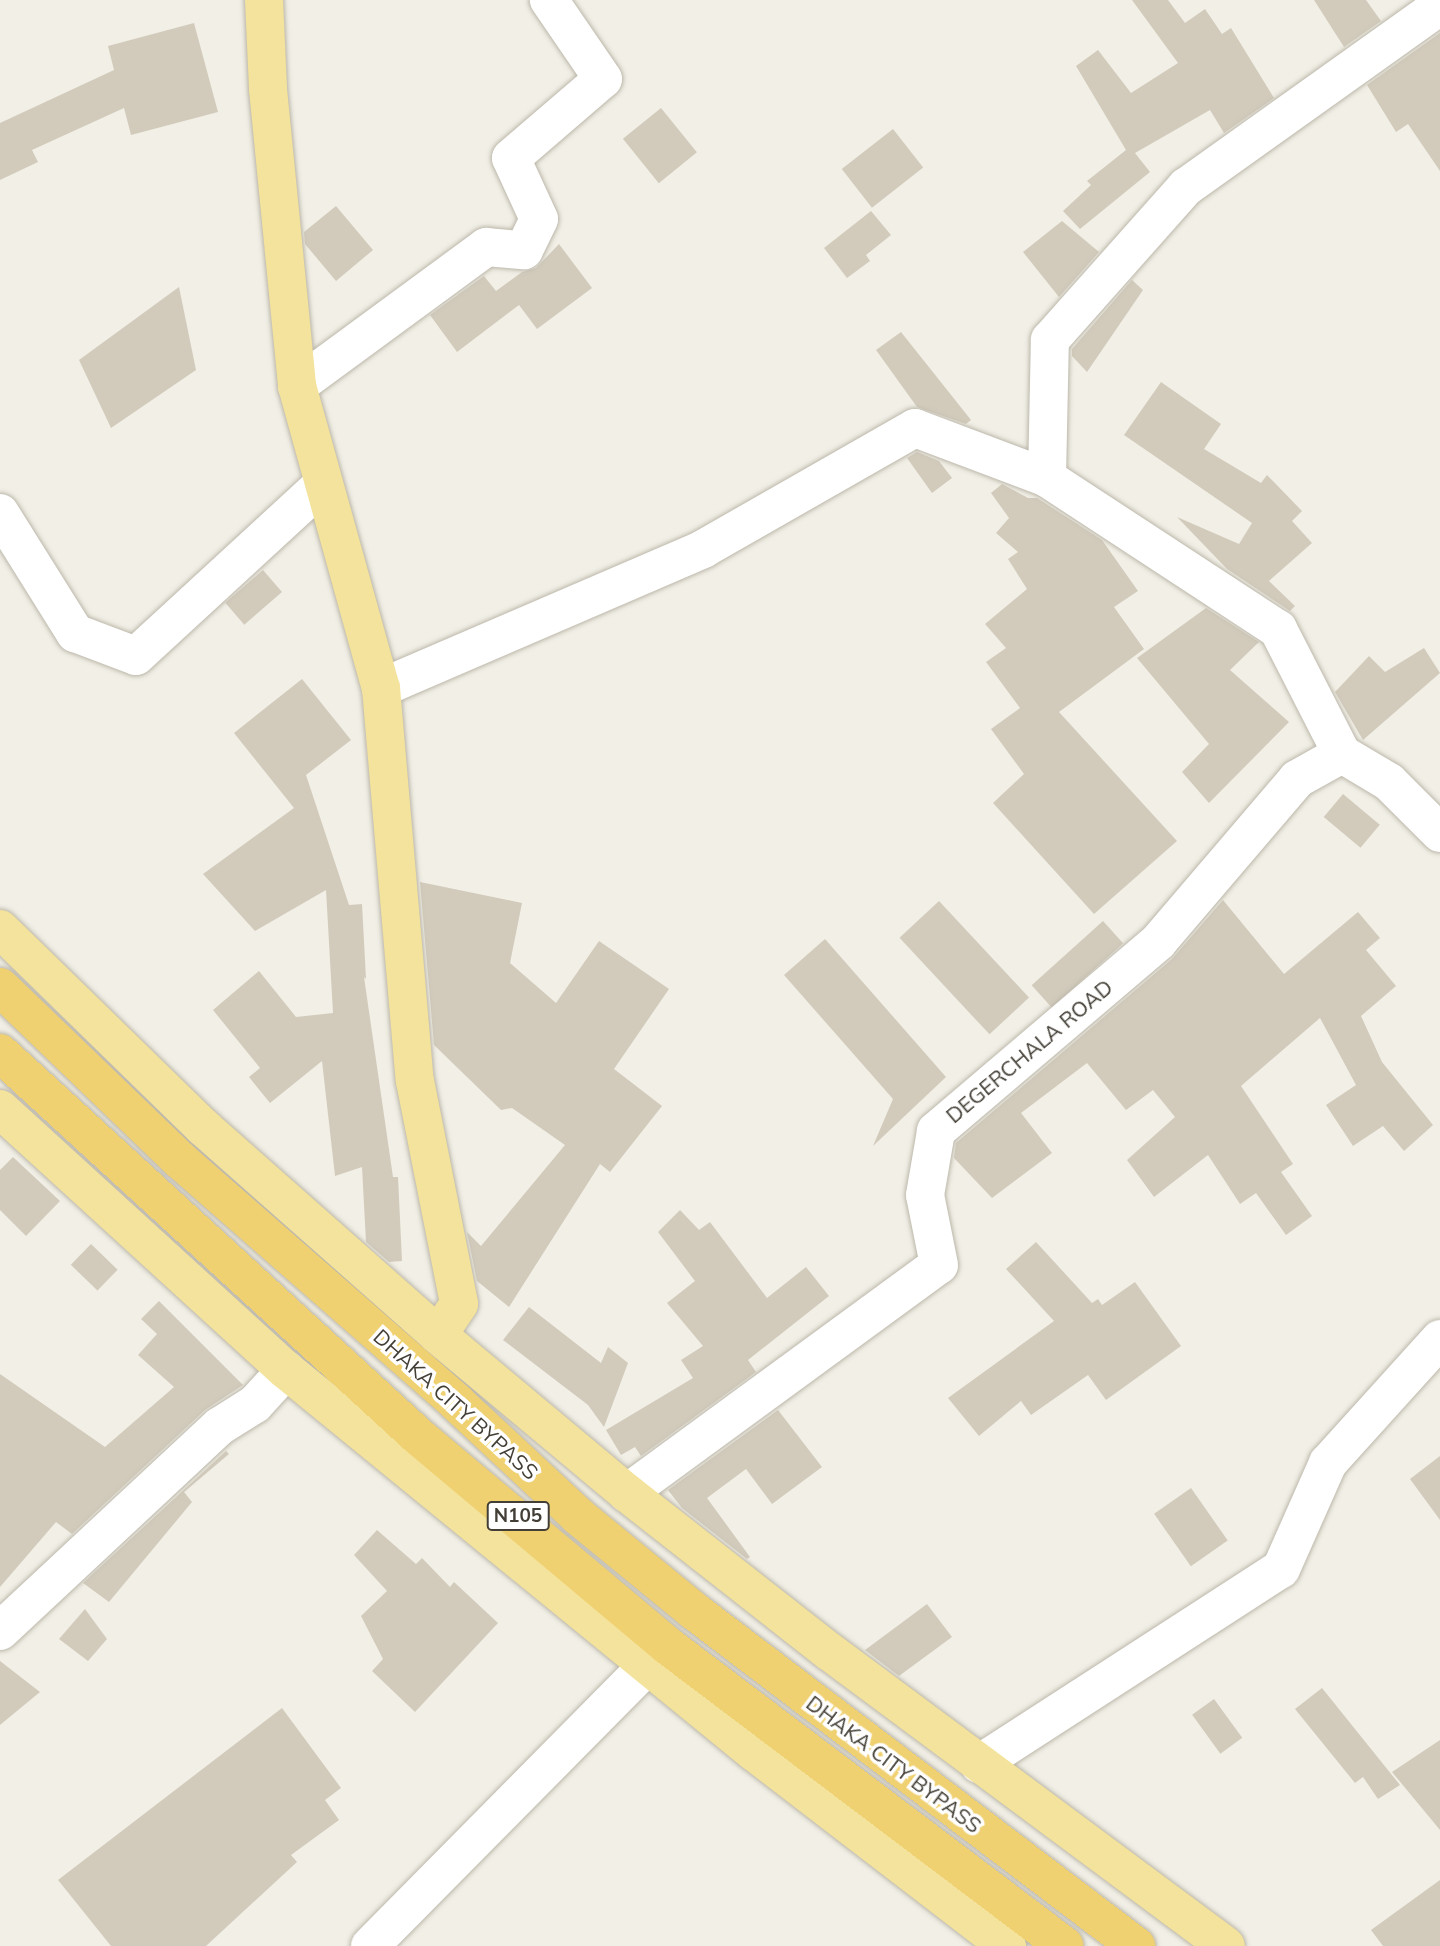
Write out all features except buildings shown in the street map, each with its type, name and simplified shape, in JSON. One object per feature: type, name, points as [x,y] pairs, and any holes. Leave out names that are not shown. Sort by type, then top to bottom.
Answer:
[{"type":"highway","name":"DHAKA CITY BYPASS","points":[[0,987],[181,1161],[447,1394],[578,1516],[694,1611],[1136,1946]]},
{"type":"highway","name":"DHAKA CITY BYPASS","points":[[0,1053],[419,1437],[554,1545],[668,1646],[1064,1946]]},
{"type":"main road","points":[[264,0],[268,89],[297,386],[381,688],[415,1081],[459,1304],[438,1335]]},
{"type":"main road","points":[[0,929],[203,1127],[438,1335],[627,1493],[979,1765],[1226,1946]]},
{"type":"main road","points":[[0,1109],[286,1370],[648,1665],[1007,1946]]},
{"type":"main road","points":[[938,1893],[964,1946]]},
{"type":"street","points":[[297,386],[486,247],[524,250],[539,219],[511,158],[603,79],[549,0]]},
{"type":"street","points":[[1047,478],[1050,340],[1186,187],[1440,6]]},
{"type":"street","points":[[381,688],[703,549],[915,428],[1047,478],[1278,629],[1342,754],[1389,782],[1440,833]]},
{"type":"street","points":[[0,513],[75,633],[136,656],[323,484]]},
{"type":"street","name":"DEGERCHALA ROAD","points":[[627,1493],[939,1265],[925,1195],[936,1131],[1158,942],[1297,779],[1342,754]]},
{"type":"street","points":[[979,1765],[1280,1569],[1328,1463],[1440,1339]]},
{"type":"street","points":[[0,1631],[220,1426],[255,1405],[286,1370]]},
{"type":"street","points":[[370,1946],[648,1665]]}]
